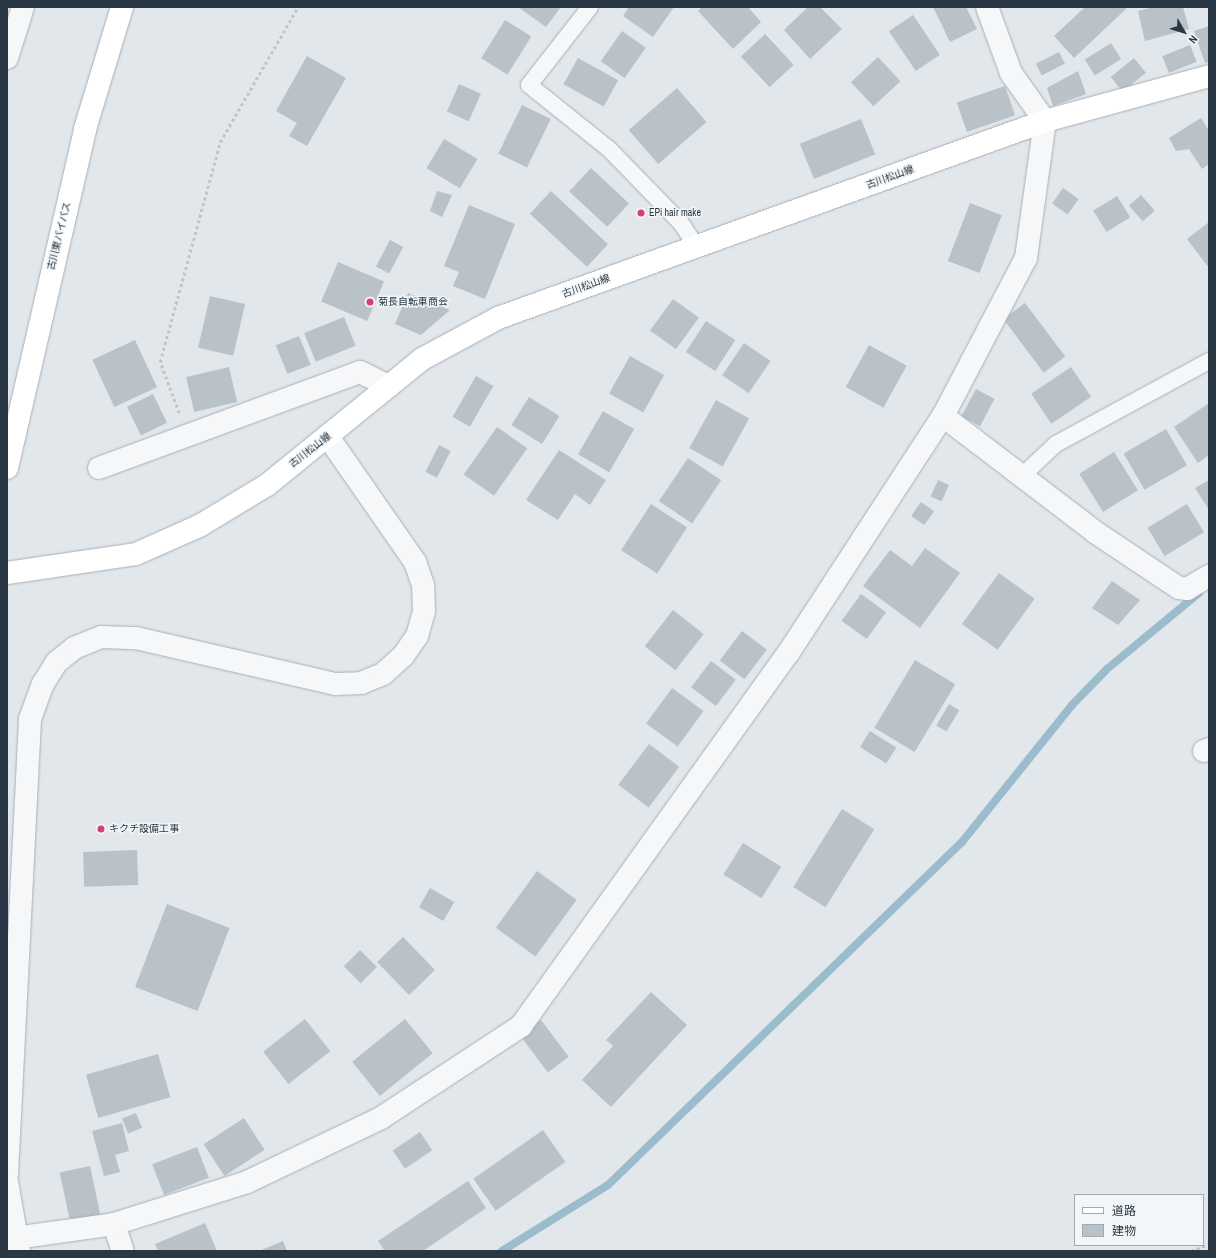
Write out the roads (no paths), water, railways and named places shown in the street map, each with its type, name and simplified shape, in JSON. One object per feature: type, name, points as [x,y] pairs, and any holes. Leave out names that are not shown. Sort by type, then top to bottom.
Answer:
[{"type":"main road","name":"古川東バイパス","points":[[7,468],[85,129],[122,7]]},
{"type":"main road","name":"古川松山線","points":[[7,573],[136,554],[201,525],[267,485],[328,437],[422,359],[498,318],[1045,121],[1209,76]]},
{"type":"street","points":[[7,58],[23,7]]},
{"type":"street","points":[[7,1182],[17,1244],[114,1224],[247,1182],[381,1118],[521,1026],[789,652],[943,416],[1026,258],[1045,121],[1011,73],[987,7]]},
{"type":"street","points":[[98,468],[360,372],[389,386]]},
{"type":"street","points":[[943,416],[1095,532],[1179,588],[1187,589],[1209,576]]},
{"type":"street","points":[[7,1174],[30,719],[43,684],[57,662],[74,648],[101,637],[136,638],[336,684],[361,683],[383,674],[404,656],[418,636],[424,610],[423,586],[415,562],[328,437]]},
{"type":"street","points":[[114,1224],[123,1251]]},
{"type":"lane","points":[[590,7],[529,85],[610,149],[681,223],[696,246]]},
{"type":"lane","points":[[1022,476],[1056,444],[1209,361]]},
{"type":"waterway","points":[[502,1251],[608,1185],[962,842],[1073,704],[1107,669],[1199,593]]},
{"type":"place","name":"EPi hair make","points":[[641,213]]},
{"type":"place","name":"菊長自転車商会","points":[[370,302]]},
{"type":"place","name":"キクチ設備工事","points":[[101,829]]}]
